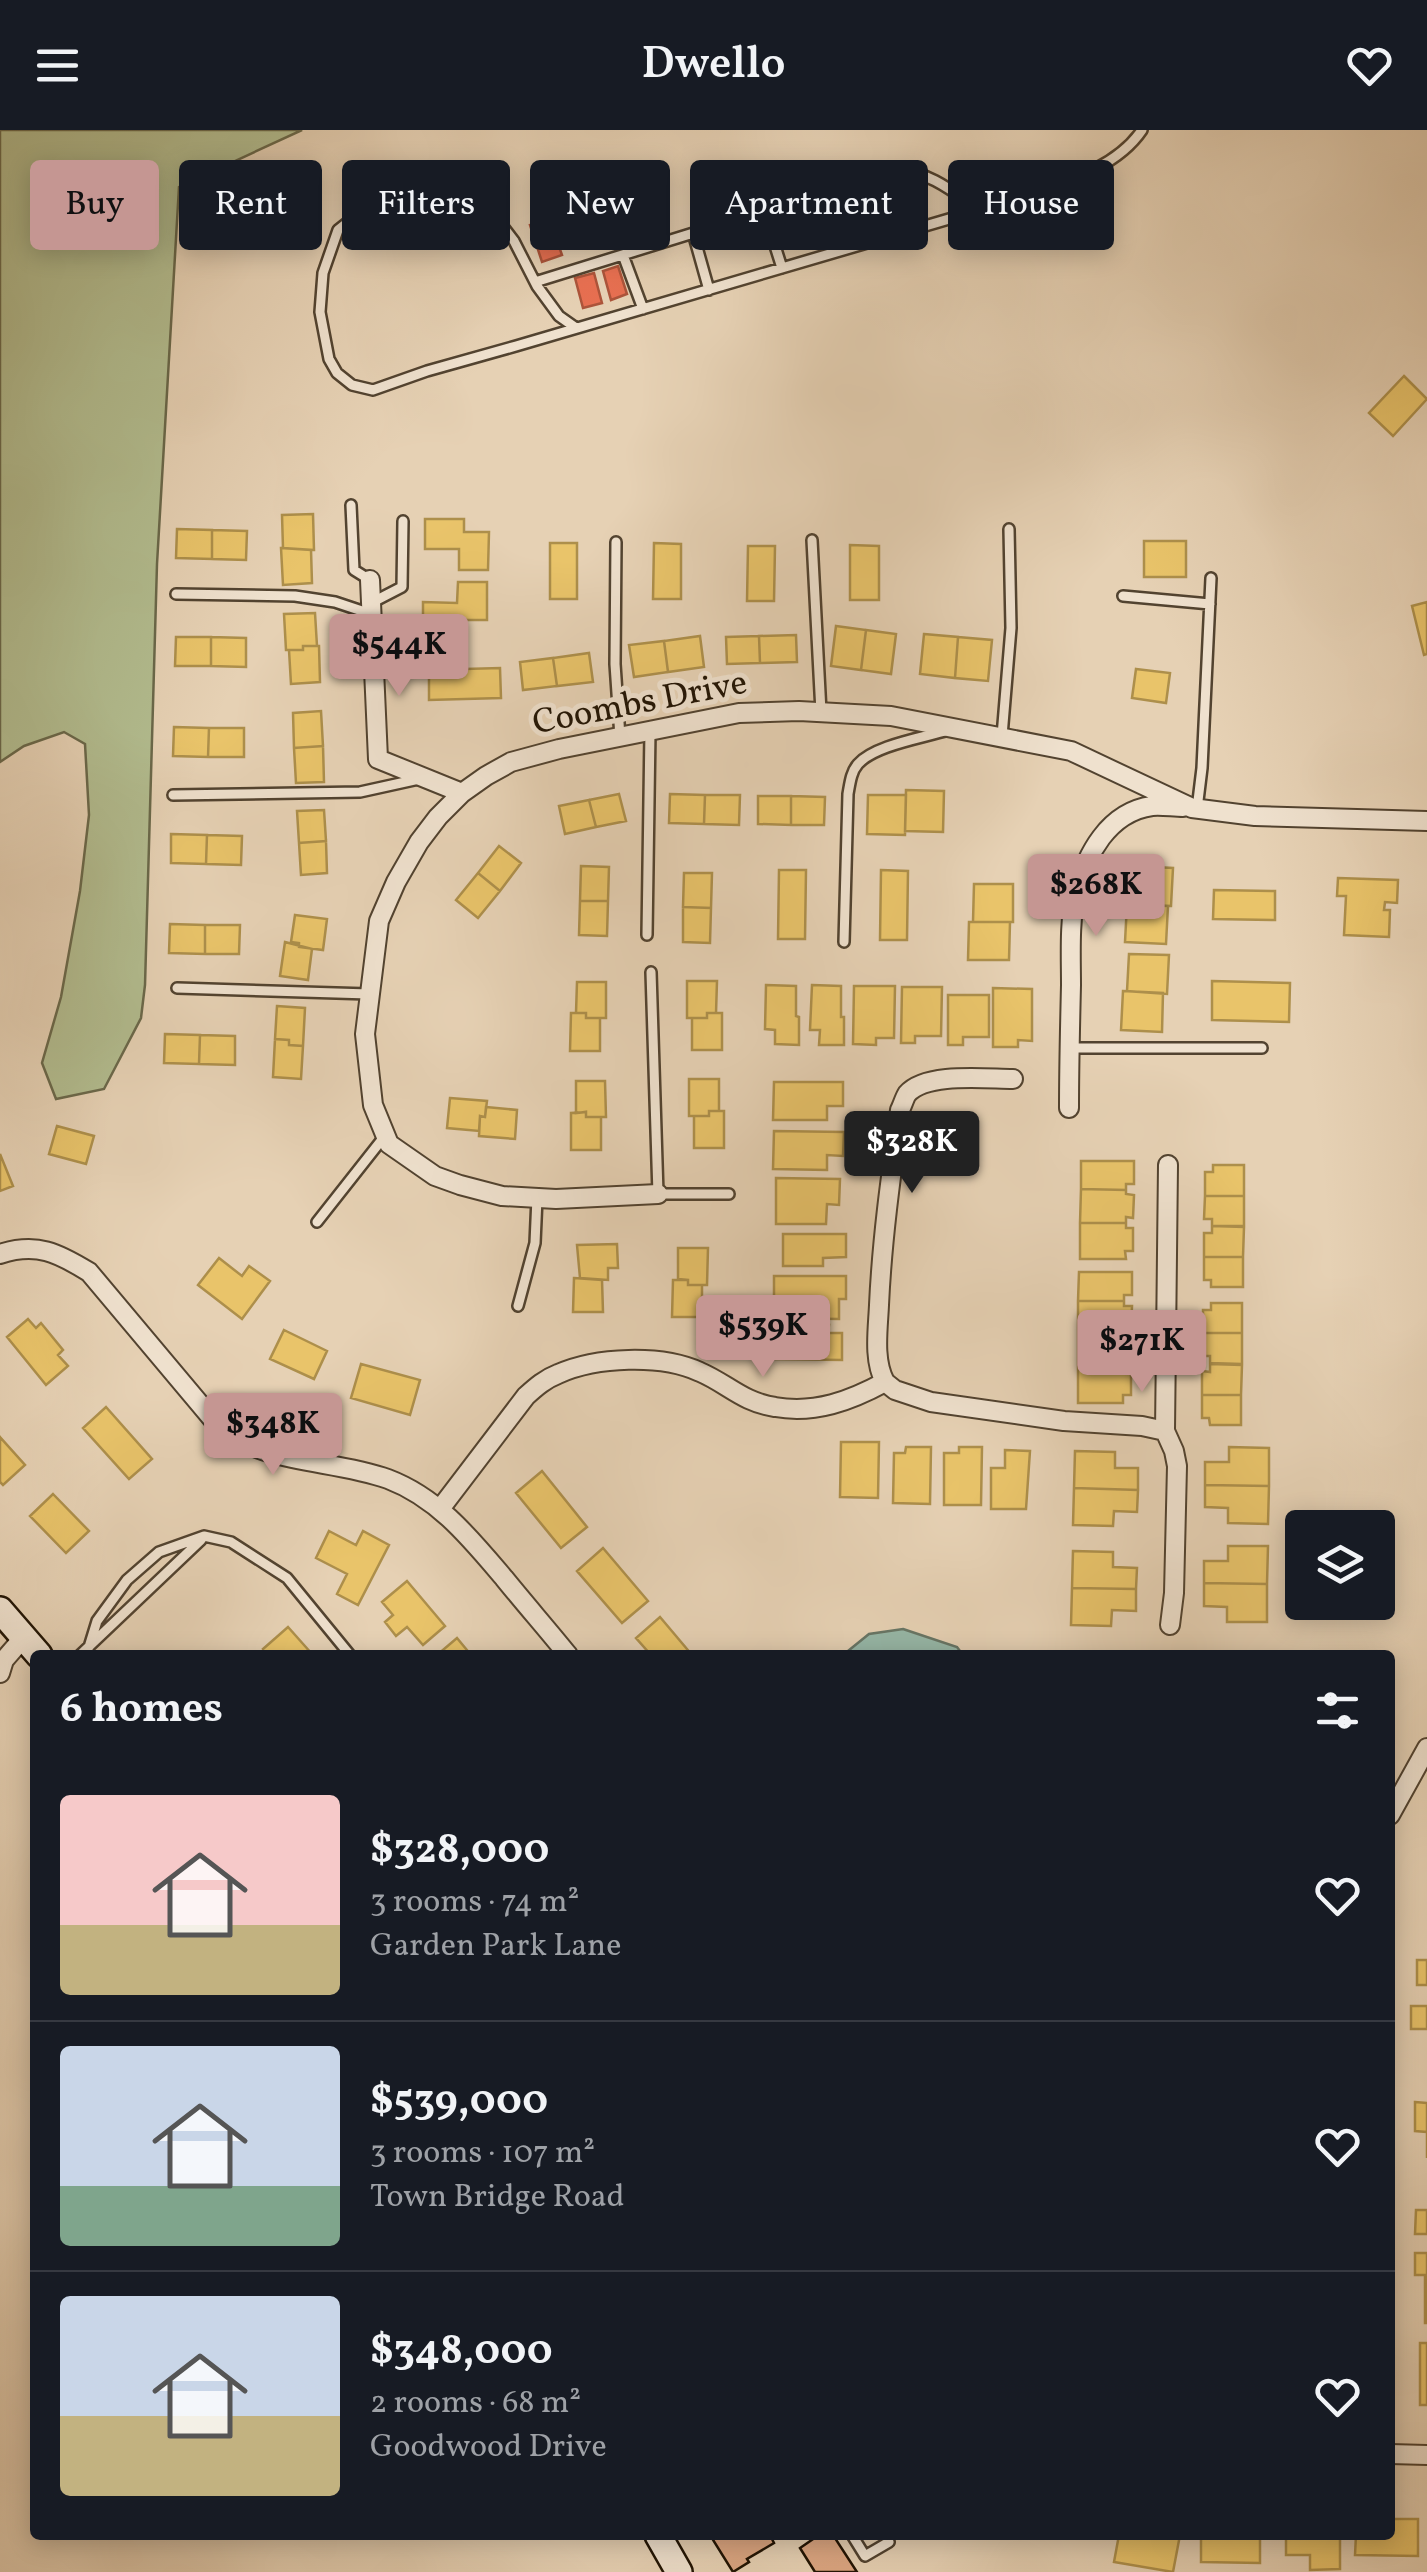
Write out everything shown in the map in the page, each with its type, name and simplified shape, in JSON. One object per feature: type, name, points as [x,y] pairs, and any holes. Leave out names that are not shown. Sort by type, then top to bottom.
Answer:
[{"type":"main road","points":[[0,1610],[32,1646]]},
{"type":"main road","points":[[661,2540],[679,2572]]},
{"type":"street","points":[[370,580],[378,760],[462,793]]},
{"type":"street","name":"Coombs Drive","points":[[386,1135],[374,1105],[365,1034],[379,922],[418,842],[438,816],[462,793],[511,762],[739,713],[891,716],[1071,751],[1195,808],[1256,816],[1427,821]]},
{"type":"street","points":[[1068,1108],[1075,895],[1094,847],[1113,824],[1136,810],[1154,806],[1195,808]]},
{"type":"street","points":[[1013,1079],[943,1079],[928,1082],[906,1096],[900,1110],[880,1278],[880,1373],[895,1390],[931,1402],[1164,1431]]},
{"type":"street","points":[[386,1135],[389,1144],[435,1176],[502,1196],[658,1194]]},
{"type":"street","points":[[1168,1165],[1164,1431],[1176,1466],[1170,1625]]},
{"type":"street","points":[[0,1254],[38,1248],[60,1254],[89,1272],[220,1428],[236,1440],[260,1451],[386,1478],[414,1490],[463,1530],[564,1650]]},
{"type":"street","points":[[440,1509],[526,1396],[560,1373],[598,1362],[680,1364],[749,1401],[777,1408],[811,1410],[836,1405],[885,1382]]},
{"type":"street","points":[[0,1673],[4,1660],[32,1646]]},
{"type":"street","points":[[1395,1806],[1427,1748]]},
{"type":"street","points":[[1395,2454],[1427,2454]]},
{"type":"lane","points":[[1109,160],[1142,130]]},
{"type":"lane","points":[[576,328],[559,316],[535,282],[514,241],[476,191],[449,183],[395,192],[372,203],[338,230],[323,274],[320,312],[329,358],[337,373],[352,385],[373,390],[948,219]]},
{"type":"lane","points":[[535,282],[690,234]]},
{"type":"lane","points":[[698,250],[709,290]]},
{"type":"lane","points":[[776,250],[782,268]]},
{"type":"lane","points":[[623,255],[643,309]]},
{"type":"lane","points":[[351,505],[354,570],[370,580]]},
{"type":"lane","points":[[176,594],[295,596],[371,609],[402,587],[403,521]]},
{"type":"lane","points":[[1002,736],[1011,628],[1009,529]]},
{"type":"lane","points":[[812,540],[821,712]]},
{"type":"lane","points":[[616,542],[615,664],[620,737]]},
{"type":"lane","points":[[1195,808],[1202,768],[1212,578]]},
{"type":"lane","points":[[1124,596],[1210,604]]},
{"type":"lane","points":[[844,942],[848,794],[852,774],[872,752],[957,728]]},
{"type":"lane","points":[[647,935],[650,731]]},
{"type":"lane","points":[[173,795],[360,792],[426,778]]},
{"type":"lane","points":[[652,972],[658,1194],[730,1194]]},
{"type":"lane","points":[[177,988],[369,994]]},
{"type":"lane","points":[[1070,1048],[1262,1048]]},
{"type":"lane","points":[[317,1222],[386,1135]]},
{"type":"lane","points":[[518,1306],[535,1243],[538,1198]]},
{"type":"lane","points":[[89,1647],[97,1622],[127,1580],[159,1552],[204,1536],[231,1542],[287,1578],[346,1650]]},
{"type":"lane","points":[[86,1650],[204,1536]]},
{"type":"lane","points":[[855,2540],[865,2556],[888,2540]]},
{"type":"shaded area","points":[[0,130],[302,130],[237,160],[179,160],[157,564],[145,985],[141,1018],[104,1089],[56,1099],[42,1063],[61,997],[80,891],[89,815],[85,744],[64,732],[24,746],[0,762]]},
{"type":"shaded area","points":[[903,1629],[959,1650],[849,1650],[869,1634]]},
{"type":"building: Homes","points":[[1404,376],[1427,399],[1393,436],[1369,413]]},
{"type":"building: Homes","points":[[313,514],[314,550],[283,548],[282,515]]},
{"type":"building: Homes","points":[[425,519],[464,519],[464,532],[489,532],[488,570],[459,570],[459,549],[425,549]]},
{"type":"building: Homes","points":[[177,529],[212,530],[212,559],[176,558]]},
{"type":"building: Homes","points":[[212,530],[247,531],[246,560],[212,559]]},
{"type":"building: Homes","points":[[1144,541],[1186,541],[1186,577],[1144,577]]},
{"type":"building: Homes","points":[[550,543],[577,543],[577,599],[550,599]]},
{"type":"building: Homes","points":[[654,543],[681,544],[681,599],[653,599]]},
{"type":"building: Homes","points":[[850,545],[879,546],[879,600],[850,600]]},
{"type":"building: Homes","points":[[748,546],[775,546],[774,601],[747,601]]},
{"type":"building: Homes","points":[[281,548],[311,550],[312,583],[283,585]]},
{"type":"building: Homes","points":[[458,582],[487,582],[487,620],[462,620],[462,632],[423,632],[423,602],[457,603]]},
{"type":"building: Homes","points":[[1427,602],[1427,654],[1424,655],[1412,606]]},
{"type":"building: Homes","points":[[315,613],[317,646],[286,650],[284,614]]},
{"type":"building: Homes","points":[[836,626],[866,630],[861,670],[831,666]]},
{"type":"building: Homes","points":[[866,630],[896,634],[891,674],[861,670]]},
{"type":"building: Homes","points":[[924,634],[958,637],[955,678],[920,674]]},
{"type":"building: Homes","points":[[796,635],[797,662],[760,663],[759,636]]},
{"type":"building: Homes","points":[[700,636],[704,667],[668,672],[664,641]]},
{"type":"building: Homes","points":[[759,636],[760,663],[727,664],[726,637]]},
{"type":"building: Homes","points":[[176,637],[211,637],[211,666],[175,666]]},
{"type":"building: Homes","points":[[211,637],[246,638],[246,667],[211,666]]},
{"type":"building: Homes","points":[[958,637],[992,640],[988,681],[955,678]]},
{"type":"building: Homes","points":[[664,641],[668,672],[634,677],[629,645]]},
{"type":"building: Homes","points":[[303,646],[319,646],[320,682],[291,684],[289,650],[303,650]]},
{"type":"building: Homes","points":[[589,653],[593,682],[557,686],[553,658]]},
{"type":"building: Homes","points":[[553,658],[557,686],[523,690],[520,662]]},
{"type":"building: Homes","points":[[500,668],[501,698],[429,700],[429,670]]},
{"type":"building: Homes","points":[[1136,669],[1170,673],[1166,703],[1132,698]]},
{"type":"building: Homes","points":[[321,711],[323,746],[294,748],[293,713]]},
{"type":"building: Homes","points":[[174,727],[209,728],[208,757],[173,756]]},
{"type":"building: Homes","points":[[209,728],[244,728],[244,757],[208,757]]},
{"type":"building: Homes","points":[[323,746],[324,782],[296,783],[294,748]]},
{"type":"building: Homes","points":[[906,790],[944,791],[943,832],[905,831]]},
{"type":"building: Homes","points":[[619,794],[626,821],[596,827],[589,800]]},
{"type":"building: Homes","points":[[670,794],[705,795],[704,824],[669,823]]},
{"type":"building: Homes","points":[[705,795],[740,795],[739,825],[704,824]]},
{"type":"building: Homes","points":[[868,795],[906,795],[905,835],[867,834]]},
{"type":"building: Homes","points":[[758,796],[791,796],[791,825],[758,824]]},
{"type":"building: Homes","points":[[791,796],[825,797],[824,825],[791,825]]},
{"type":"building: Homes","points":[[589,800],[596,827],[565,834],[559,806]]},
{"type":"building: Homes","points":[[324,810],[326,841],[299,843],[297,811]]},
{"type":"building: Homes","points":[[171,834],[207,835],[206,864],[171,863]]},
{"type":"building: Homes","points":[[207,835],[242,836],[241,865],[206,864]]},
{"type":"building: Homes","points":[[326,841],[327,873],[301,875],[299,843]]},
{"type":"building: Homes","points":[[499,846],[521,863],[500,891],[478,873]]},
{"type":"building: Homes","points":[[581,866],[609,867],[608,901],[580,901]]},
{"type":"building: Homes","points":[[1134,866],[1173,868],[1171,906],[1132,904]]},
{"type":"building: Homes","points":[[779,870],[806,870],[805,939],[778,939]]},
{"type":"building: Homes","points":[[881,870],[908,871],[907,940],[880,940]]},
{"type":"building: Homes","points":[[478,873],[500,891],[478,918],[456,900]]},
{"type":"building: Homes","points":[[684,873],[712,873],[711,908],[683,907]]},
{"type":"building: Homes","points":[[1338,878],[1398,880],[1397,903],[1385,902],[1384,910],[1390,910],[1389,937],[1344,935],[1346,896],[1337,896]]},
{"type":"building: Homes","points":[[974,884],[1013,884],[1013,922],[973,922]]},
{"type":"building: Homes","points":[[1214,890],[1275,891],[1275,920],[1213,919]]},
{"type":"building: Homes","points":[[580,901],[608,901],[607,936],[579,935]]},
{"type":"building: Homes","points":[[1127,904],[1168,906],[1166,944],[1125,942]]},
{"type":"building: Homes","points":[[683,907],[711,908],[710,943],[683,942]]},
{"type":"building: Homes","points":[[295,915],[327,919],[323,950],[291,942]]},
{"type":"building: Homes","points":[[969,922],[1010,922],[1009,960],[968,960]]},
{"type":"building: Homes","points":[[170,924],[205,925],[205,954],[169,953]]},
{"type":"building: Homes","points":[[205,925],[240,925],[239,954],[205,954]]},
{"type":"building: Homes","points":[[285,942],[312,949],[308,980],[280,976]]},
{"type":"building: Homes","points":[[1129,954],[1169,955],[1167,994],[1127,991]]},
{"type":"building: Homes","points":[[687,981],[717,981],[716,1013],[707,1013],[707,1018],[687,1018]]},
{"type":"building: Homes","points":[[1212,981],[1290,983],[1289,1022],[1212,1020]]},
{"type":"building: Homes","points":[[577,982],[606,982],[606,1018],[586,1018],[586,1013],[576,1013]]},
{"type":"building: Homes","points":[[766,985],[796,986],[799,1045],[775,1044],[775,1030],[765,1029]]},
{"type":"building: Homes","points":[[812,985],[841,986],[844,1045],[819,1045],[820,1030],[810,1030]]},
{"type":"building: Homes","points":[[854,986],[895,986],[894,1038],[876,1038],[876,1045],[853,1044]]},
{"type":"building: Homes","points":[[902,987],[942,987],[941,1036],[915,1036],[915,1043],[901,1043]]},
{"type":"building: Homes","points":[[993,988],[1032,989],[1032,1041],[1018,1040],[1018,1047],[993,1047]]},
{"type":"building: Homes","points":[[1123,991],[1163,993],[1162,1032],[1121,1030]]},
{"type":"building: Homes","points":[[948,995],[989,995],[989,1037],[963,1037],[963,1045],[948,1045]]},
{"type":"building: Homes","points":[[277,1006],[305,1008],[303,1046],[275,1039]]},
{"type":"building: Homes","points":[[571,1013],[600,1018],[600,1051],[570,1051]]},
{"type":"building: Homes","points":[[707,1013],[722,1013],[722,1050],[692,1050],[692,1018],[707,1018]]},
{"type":"building: Homes","points":[[165,1034],[200,1035],[199,1064],[164,1063]]},
{"type":"building: Homes","points":[[200,1035],[235,1036],[235,1065],[199,1064]]},
{"type":"building: Homes","points":[[275,1039],[303,1046],[301,1079],[273,1077]]},
{"type":"building: Homes","points":[[689,1079],[719,1079],[719,1111],[709,1111],[709,1116],[689,1116]]},
{"type":"building: Homes","points":[[576,1081],[605,1081],[606,1117],[576,1113]]},
{"type":"building: Homes","points":[[774,1082],[843,1082],[843,1106],[827,1106],[827,1120],[773,1120]]},
{"type":"building: Homes","points":[[450,1098],[487,1101],[479,1131],[447,1128]]},
{"type":"building: Homes","points":[[486,1107],[517,1110],[515,1139],[479,1136],[480,1116],[485,1117]]},
{"type":"building: Homes","points":[[709,1111],[724,1111],[724,1148],[694,1148],[694,1116],[709,1116]]},
{"type":"building: Homes","points":[[586,1112],[586,1117],[601,1117],[601,1150],[571,1150],[571,1113]]},
{"type":"building: Homes","points":[[57,1126],[94,1136],[86,1164],[49,1154]]},
{"type":"building: Homes","points":[[774,1131],[844,1132],[843,1156],[827,1155],[827,1170],[773,1169]]},
{"type":"building: Homes","points":[[0,1154],[13,1186],[0,1191]]},
{"type":"building: Homes","points":[[1081,1161],[1134,1161],[1134,1184],[1126,1184],[1126,1190],[1081,1189]]},
{"type":"building: Homes","points":[[1213,1165],[1244,1165],[1244,1196],[1205,1196],[1205,1172],[1213,1172]]},
{"type":"building: Homes","points":[[776,1178],[840,1179],[839,1205],[827,1204],[826,1224],[776,1224]]},
{"type":"building: Homes","points":[[1081,1189],[1126,1190],[1126,1194],[1134,1195],[1133,1218],[1126,1217],[1126,1223],[1080,1223]]},
{"type":"building: Homes","points":[[1205,1196],[1244,1196],[1244,1226],[1212,1226],[1212,1219],[1204,1219]]},
{"type":"building: Homes","points":[[1080,1223],[1126,1223],[1126,1228],[1133,1228],[1133,1251],[1125,1251],[1126,1259],[1080,1259]]},
{"type":"building: Homes","points":[[1212,1226],[1244,1227],[1243,1257],[1204,1257],[1204,1233],[1212,1233]]},
{"type":"building: Homes","points":[[783,1234],[846,1234],[846,1257],[823,1258],[823,1266],[783,1266]]},
{"type":"building: Homes","points":[[617,1244],[618,1268],[608,1268],[608,1280],[580,1278],[577,1245]]},
{"type":"building: Homes","points":[[678,1248],[708,1248],[707,1285],[688,1285],[688,1280],[678,1279]]},
{"type":"building: Homes","points":[[1204,1257],[1243,1257],[1243,1287],[1211,1287],[1211,1280],[1204,1280]]},
{"type":"building: Homes","points":[[219,1258],[242,1276],[249,1266],[270,1281],[242,1319],[198,1285]]},
{"type":"building: Homes","points":[[1079,1272],[1132,1272],[1132,1295],[1124,1295],[1124,1301],[1078,1301]]},
{"type":"building: Homes","points":[[774,1276],[846,1276],[846,1299],[839,1299],[839,1319],[774,1318]]},
{"type":"building: Homes","points":[[574,1278],[602,1280],[603,1312],[573,1312]]},
{"type":"building: Homes","points":[[673,1280],[702,1285],[702,1317],[672,1317]]},
{"type":"building: Homes","points":[[1078,1301],[1124,1301],[1124,1306],[1132,1306],[1131,1329],[1124,1329],[1124,1334],[1078,1334]]},
{"type":"building: Homes","points":[[1211,1303],[1242,1303],[1242,1333],[1203,1333],[1203,1310],[1211,1310]]},
{"type":"building: Homes","points":[[28,1319],[36,1328],[41,1323],[63,1350],[58,1355],[68,1366],[46,1385],[7,1337]]},
{"type":"building: Homes","points":[[773,1324],[829,1325],[828,1333],[842,1333],[842,1360],[773,1359]]},
{"type":"building: Homes","points":[[284,1330],[327,1351],[314,1379],[270,1359]]},
{"type":"building: Homes","points":[[1203,1333],[1242,1333],[1242,1364],[1210,1363],[1210,1356],[1202,1356]]},
{"type":"building: Homes","points":[[1078,1334],[1124,1334],[1123,1339],[1131,1339],[1131,1362],[1123,1362],[1123,1368],[1078,1367]]},
{"type":"building: Homes","points":[[361,1364],[420,1380],[410,1415],[351,1398]]},
{"type":"building: Homes","points":[[1210,1364],[1242,1365],[1241,1395],[1202,1395],[1202,1371],[1210,1372]]},
{"type":"building: Homes","points":[[1078,1367],[1123,1368],[1123,1372],[1131,1372],[1131,1395],[1123,1395],[1123,1403],[1078,1403]]},
{"type":"building: Homes","points":[[1202,1395],[1241,1395],[1241,1425],[1210,1425],[1209,1418],[1202,1418]]},
{"type":"building: Homes","points":[[106,1407],[152,1459],[129,1479],[83,1428]]},
{"type":"building: Homes","points":[[0,1437],[25,1465],[3,1485],[0,1482]]},
{"type":"building: Homes","points":[[841,1442],[879,1442],[878,1498],[840,1497]]},
{"type":"building: Homes","points":[[906,1447],[931,1447],[930,1504],[893,1503],[894,1453],[905,1453]]},
{"type":"building: Homes","points":[[959,1447],[982,1447],[981,1505],[944,1505],[944,1453],[959,1453]]},
{"type":"building: Homes","points":[[1229,1447],[1269,1448],[1269,1486],[1205,1485],[1205,1462],[1229,1462]]},
{"type":"building: Homes","points":[[1005,1450],[1030,1451],[1026,1509],[991,1509],[991,1468],[1005,1468]]},
{"type":"building: Homes","points":[[1075,1451],[1115,1452],[1115,1468],[1138,1468],[1138,1490],[1074,1488]]},
{"type":"building: Homes","points":[[542,1471],[587,1527],[561,1548],[516,1493]]},
{"type":"building: Homes","points":[[1205,1485],[1269,1486],[1268,1524],[1228,1523],[1228,1508],[1205,1507]]},
{"type":"building: Homes","points":[[1074,1488],[1138,1490],[1137,1512],[1114,1511],[1113,1526],[1073,1525]]},
{"type":"building: Homes","points":[[53,1494],[89,1531],[66,1553],[30,1516]]},
{"type":"building: Homes","points":[[329,1531],[356,1545],[363,1531],[389,1545],[358,1605],[337,1594],[347,1574],[316,1558]]},
{"type":"building: Homes","points":[[1228,1546],[1268,1546],[1267,1584],[1204,1583],[1204,1561],[1228,1561]]},
{"type":"building: Homes","points":[[603,1548],[648,1601],[622,1623],[577,1571]]},
{"type":"building: Homes","points":[[1073,1551],[1113,1552],[1113,1567],[1137,1568],[1136,1589],[1072,1588]]},
{"type":"building: Homes","points":[[407,1581],[445,1626],[423,1645],[407,1627],[396,1636],[385,1622],[393,1615],[382,1602]]},
{"type":"building: Homes","points":[[1204,1583],[1267,1584],[1267,1622],[1227,1622],[1227,1607],[1204,1606]]},
{"type":"building: Homes","points":[[1072,1588],[1136,1589],[1136,1611],[1112,1610],[1111,1626],[1071,1625]]},
{"type":"building: Homes","points":[[660,1617],[688,1650],[647,1650],[636,1638]]},
{"type":"building: Homes","points":[[288,1627],[308,1650],[264,1650]]},
{"type":"building: Homes","points":[[457,1638],[467,1650],[443,1650]]},
{"type":"building: Homes","points":[[1417,1960],[1427,1960],[1427,1985],[1417,1985]]},
{"type":"building: Homes","points":[[1411,2006],[1427,2006],[1427,2029],[1411,2029]]},
{"type":"building: Homes","points":[[1415,2102],[1427,2103],[1427,2132],[1415,2131]]},
{"type":"building: Homes","points":[[1416,2210],[1427,2210],[1427,2234],[1415,2234]]},
{"type":"building: Homes","points":[[1415,2253],[1427,2253],[1427,2323],[1425,2275],[1415,2275]]},
{"type":"building: Homes","points":[[1420,2343],[1427,2343],[1427,2405],[1420,2405]]},
{"type":"building: Homes","points":[[1395,2519],[1418,2519],[1418,2556],[1355,2555],[1356,2540],[1395,2540]]},
{"type":"building: Homes","points":[[1118,2540],[1179,2540],[1173,2572],[1114,2562]]},
{"type":"building: Homes","points":[[1201,2540],[1260,2540],[1260,2563],[1201,2562]]},
{"type":"building: Homes","points":[[1286,2540],[1340,2540],[1340,2569],[1310,2570],[1310,2555],[1286,2555]]},
{"type":"building: Shops","points":[[538,250],[560,250],[562,255],[542,262]]},
{"type":"building: Shops","points":[[618,266],[627,294],[611,300],[603,271]]},
{"type":"building: Shops","points":[[594,273],[602,303],[583,308],[575,278]]},
{"type":"building: Other","points":[[713,2540],[772,2540],[774,2543],[733,2572]]},
{"type":"building: Other","points":[[812,2540],[836,2540],[857,2572],[815,2572],[800,2548]]}]
